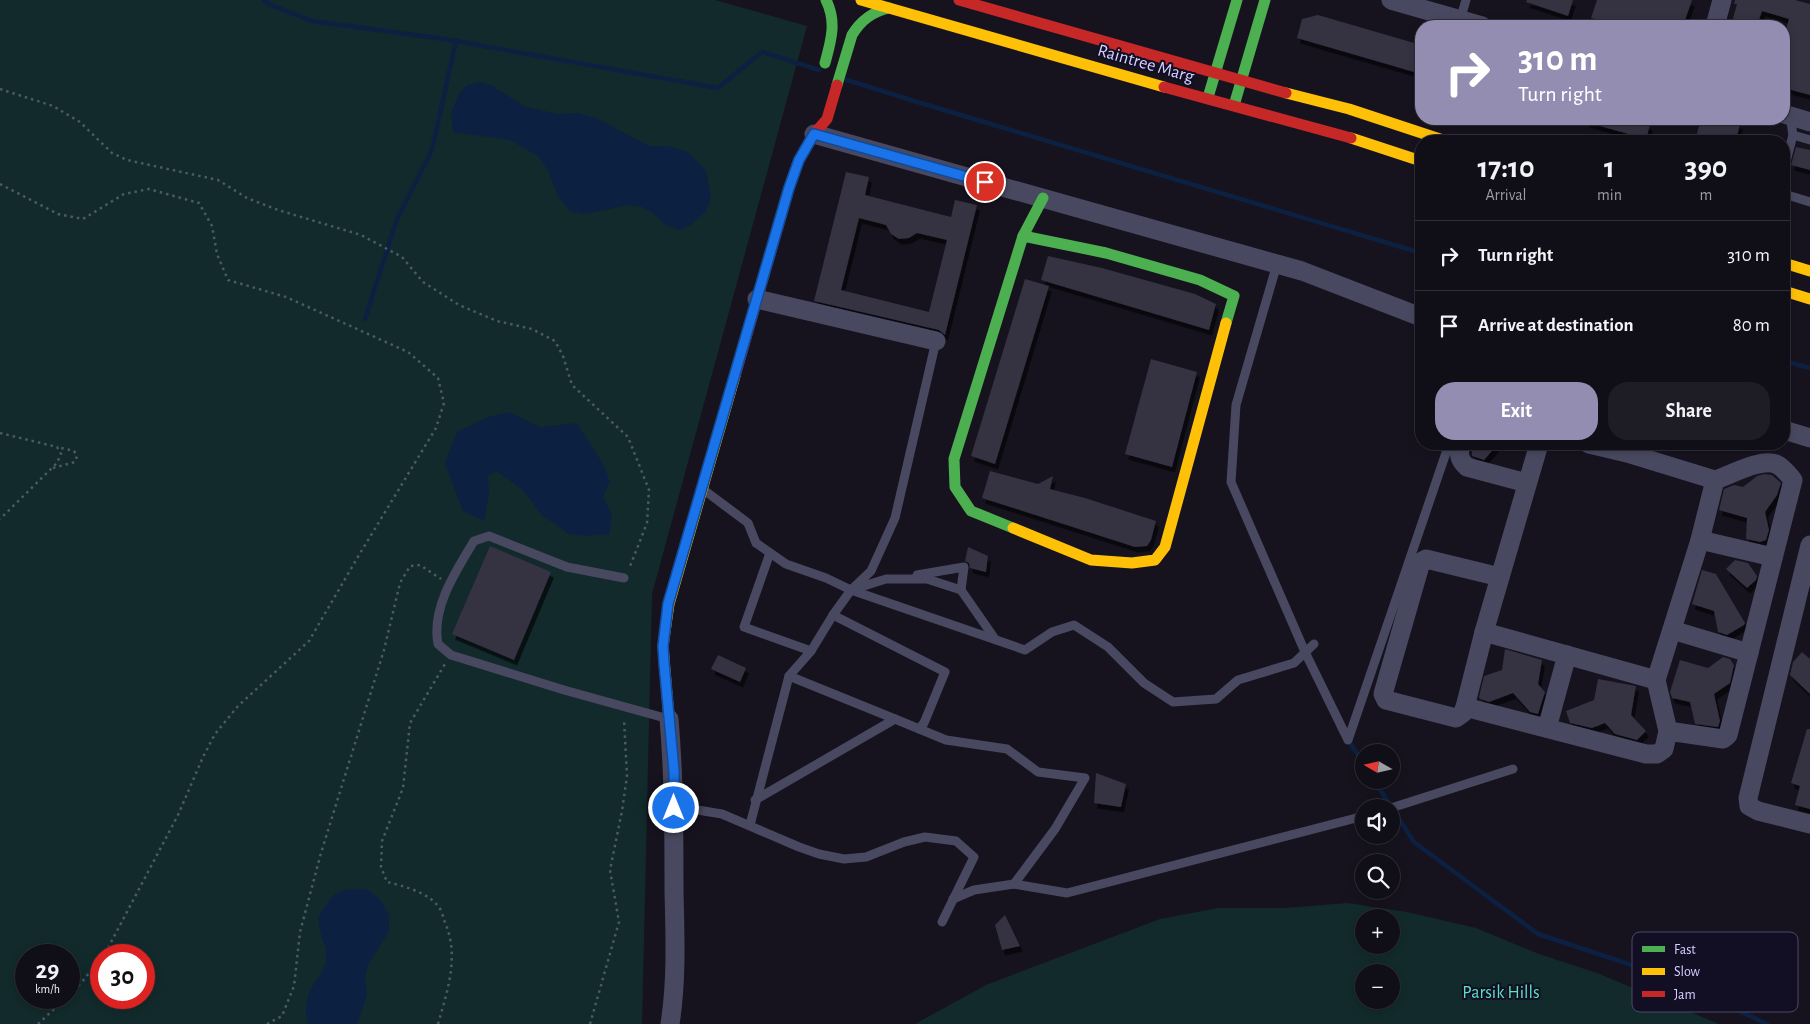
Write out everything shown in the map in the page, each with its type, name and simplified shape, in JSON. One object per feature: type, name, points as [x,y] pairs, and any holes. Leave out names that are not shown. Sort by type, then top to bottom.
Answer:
[{"type":"street","points":[[821,78],[834,30],[832,11],[826,0]]},
{"type":"street","name":"Raintree Marg","points":[[861,0],[1341,135],[1415,159]]},
{"type":"street","name":"Raintree Marg","points":[[959,0],[1348,109],[1430,135]]},
{"type":"street","points":[[1208,99],[1237,0]]},
{"type":"street","points":[[1234,106],[1265,0]]},
{"type":"street","points":[[1717,20],[1722,0]]},
{"type":"street","points":[[1398,1],[1460,20]]},
{"type":"street","points":[[670,1024],[674,981],[675,933],[674,771],[664,663],[668,604],[789,188],[799,160],[812,128],[827,119],[852,34],[861,21],[874,12],[889,8]]},
{"type":"street","points":[[1790,116],[1810,122]]},
{"type":"street","points":[[812,128],[1043,198],[1302,271],[1415,315]]},
{"type":"street","points":[[1024,236],[1116,255],[1200,280],[1234,296],[1165,547],[1155,560],[1132,563],[1091,560],[971,511],[955,487],[954,459],[1024,236],[1043,198]]},
{"type":"street","points":[[1790,265],[1810,271]]},
{"type":"street","points":[[1790,293],[1810,299]]},
{"type":"street","points":[[757,299],[936,341]]},
{"type":"street","points":[[1790,432],[1810,438]]},
{"type":"street","points":[[1459,450],[1461,462],[1466,467],[1527,483]]},
{"type":"street","points":[[1500,577],[1426,559],[1421,562],[1383,694],[1386,700],[1456,718],[1463,713],[1484,632],[1537,450]]},
{"type":"street","points":[[1641,450],[1715,480],[1764,463],[1775,464],[1785,470],[1793,480],[1728,735],[1723,739],[1716,740],[1668,731]]},
{"type":"street","points":[[1465,707],[1646,754],[1657,754],[1664,749],[1668,731],[1656,680],[1700,540],[1715,480]]},
{"type":"street","points":[[1700,540],[1773,557]]},
{"type":"street","points":[[1810,545],[1748,798],[1749,806],[1758,811],[1810,824]]},
{"type":"street","points":[[1672,630],[1749,653]]},
{"type":"street","points":[[1484,632],[1656,680]]},
{"type":"street","points":[[1548,728],[1567,655]]},
{"type":"lane","points":[[1460,20],[1466,0]]},
{"type":"lane","points":[[1790,125],[1793,135],[1790,146]]},
{"type":"lane","points":[[1793,135],[1810,140]]},
{"type":"lane","points":[[1790,196],[1810,202]]},
{"type":"lane","points":[[1271,262],[1236,404],[1231,482],[1305,652],[1348,740],[1447,450]]},
{"type":"lane","points":[[750,825],[789,676],[810,652],[833,615],[852,590],[871,572],[895,518],[936,341]]},
{"type":"lane","points":[[702,488],[748,523],[756,543],[786,564],[826,578],[852,590],[1026,650],[1052,632],[1074,625],[1108,647],[1144,683],[1173,702],[1216,699],[1238,680],[1294,663],[1314,644]]},
{"type":"lane","points":[[624,578],[567,567],[489,536],[474,541],[448,585],[436,631],[438,644],[451,655],[564,690],[676,721],[679,807],[722,814],[776,838],[819,854],[844,859],[866,857],[904,842],[925,837],[956,841],[974,857],[942,922]]},
{"type":"lane","points":[[770,553],[744,627],[810,652]]},
{"type":"lane","points":[[897,579],[964,567],[961,590]]},
{"type":"lane","points":[[852,590],[886,579],[927,579],[961,590],[995,639]]},
{"type":"lane","points":[[833,615],[945,672],[924,723],[919,729]]},
{"type":"lane","points":[[789,676],[946,740],[1007,749],[1038,772],[1086,778],[1055,829],[1014,884]]},
{"type":"lane","points":[[755,800],[895,719]]},
{"type":"lane","points":[[1400,806],[1513,769]]},
{"type":"lane","points":[[953,899],[974,890],[1014,884],[1067,893],[1355,818]]},
{"type":"path","points":[[0,89],[54,106],[80,122],[112,152],[127,160],[218,180],[247,198],[278,210],[362,236],[402,257],[423,282],[459,306],[497,321],[532,329],[555,341],[563,356],[572,385],[628,437],[649,490],[647,523],[633,561],[624,578]]},
{"type":"path","points":[[0,184],[58,214],[82,219],[124,194],[149,189],[199,203],[212,226],[217,254],[228,280],[286,297],[408,352],[438,378],[444,403],[436,428],[309,641],[238,706],[215,734],[202,757],[178,815],[110,944]]},
{"type":"path","points":[[0,433],[74,451],[77,456],[75,462],[52,469]]},
{"type":"path","points":[[0,519],[57,463],[61,454],[57,447]]},
{"type":"path","points":[[267,1024],[282,1016],[294,986],[300,932],[321,853],[384,650],[400,583],[410,566],[420,565],[448,585]]},
{"type":"path","points":[[438,1024],[452,972],[450,933],[438,906],[420,893],[387,882],[381,866],[382,841],[403,788],[410,723],[451,655]]},
{"type":"path","points":[[590,1024],[619,922],[610,870],[627,776],[624,707]]},
{"type":"path","points":[[80,984],[90,972]]},
{"type":"path","points":[[38,1024],[54,1009]]},
{"type":"green space","points":[[0,0],[715,0],[807,26],[652,594],[642,1024],[0,1024]]},
{"type":"green space","name":"Parsik Hills","points":[[1347,903],[1387,909],[1355,909],[1355,954],[1400,954],[1400,911],[1407,912],[1476,928],[1539,954],[1597,973],[1632,988],[1632,1012],[1690,1012],[1719,1024],[915,1024],[986,985],[1160,919],[1218,908],[1285,908]]},
{"type":"water","points":[[479,82],[491,85],[526,107],[558,114],[577,113],[596,118],[649,146],[669,146],[688,152],[706,171],[711,198],[706,211],[691,225],[679,230],[667,226],[653,213],[642,207],[629,205],[584,214],[570,211],[558,196],[549,172],[538,156],[510,140],[453,132],[451,113],[459,94],[467,85]]},
{"type":"water","points":[[509,412],[540,427],[577,423],[603,464],[610,482],[603,497],[612,515],[609,534],[585,536],[569,534],[541,514],[523,490],[496,471],[488,476],[489,494],[484,521],[463,511],[445,463],[457,432],[488,417]]},
{"type":"water","points":[[366,889],[379,898],[389,915],[389,931],[368,965],[365,976],[367,995],[357,1024],[308,1024],[306,1010],[308,996],[326,960],[326,950],[319,927],[321,913],[330,899],[338,892]]},
{"type":"building","points":[[1527,0],[1573,0],[1568,16],[1526,2]]},
{"type":"building","points":[[1597,0],[1692,0],[1685,20],[1598,20],[1591,18]]},
{"type":"building","points":[[1735,0],[1795,0],[1810,4],[1810,95],[1790,90],[1790,20],[1762,11],[1759,20],[1733,20],[1737,4],[1734,4]]},
{"type":"building","points":[[1318,15],[1415,43],[1415,72],[1297,38],[1302,19]]},
{"type":"building","points":[[1597,125],[1650,125],[1647,135],[1632,135]]},
{"type":"building","points":[[1699,125],[1740,125],[1737,135],[1697,135]]},
{"type":"building","points":[[1796,147],[1810,150],[1810,170],[1791,165]]},
{"type":"building","points":[[846,172],[869,177],[865,195],[951,217],[955,200],[977,205],[945,335],[939,330],[814,301]],"holes":[[[859,218],[886,225],[891,234],[899,239],[909,238],[917,233],[947,240],[929,312],[841,290]]]},
{"type":"building","points":[[1048,256],[1102,268],[1195,294],[1216,304],[1209,330],[1041,280]]},
{"type":"building","points":[[1025,279],[1049,286],[995,464],[971,456]]},
{"type":"building","points":[[1151,359],[1197,372],[1172,467],[1125,454]]},
{"type":"building","points":[[1472,450],[1493,450],[1484,460],[1472,456]]},
{"type":"building","points":[[990,471],[1038,484],[1053,476],[1050,489],[1156,521],[1151,540],[1147,546],[1135,547],[982,498]]},
{"type":"building","points":[[1764,474],[1772,475],[1781,483],[1777,495],[1765,512],[1769,530],[1766,540],[1760,542],[1746,539],[1747,518],[1719,510],[1724,489],[1734,485],[1743,487],[1757,476]]},
{"type":"building","points":[[490,546],[551,572],[514,660],[452,634]]},
{"type":"building","points":[[968,547],[988,556],[986,572],[970,568],[969,563],[965,561]]},
{"type":"building","points":[[1735,560],[1748,563],[1757,576],[1756,580],[1747,588],[1726,569]]},
{"type":"building","points":[[1702,570],[1716,574],[1745,623],[1727,635],[1718,632],[1714,611],[1692,604]]},
{"type":"building","points":[[1505,649],[1542,660],[1538,684],[1545,692],[1538,714],[1530,712],[1513,693],[1489,702],[1480,699],[1484,676],[1502,670]]},
{"type":"building","points":[[1802,652],[1810,659],[1810,694],[1790,675],[1793,662]]},
{"type":"building","points":[[718,655],[746,668],[740,682],[711,669]]},
{"type":"building","points":[[1723,657],[1730,659],[1734,665],[1730,683],[1714,694],[1720,721],[1718,727],[1695,724],[1690,702],[1672,698],[1670,692],[1680,660],[1708,668]]},
{"type":"building","points":[[1598,679],[1636,686],[1631,715],[1646,731],[1637,740],[1615,734],[1605,723],[1592,728],[1570,723],[1566,711],[1594,700]]},
{"type":"building","points":[[1807,729],[1810,729],[1810,809],[1795,805],[1800,786],[1791,783]]},
{"type":"building","points":[[1096,773],[1126,784],[1121,807],[1094,803]]},
{"type":"building","points":[[1005,915],[1020,946],[1002,950],[995,925]]},
{"type":"waterway","points":[[264,0],[268,4],[312,21],[444,39],[718,88],[762,52],[819,70]]},
{"type":"waterway","points":[[365,319],[397,219],[432,150],[456,41]]},
{"type":"waterway","points":[[847,80],[1415,251]]},
{"type":"waterway","points":[[1790,363],[1810,368]]},
{"type":"waterway","points":[[1348,740],[1355,750]]},
{"type":"waterway","points":[[1380,789],[1414,842],[1538,934],[1632,965]]},
{"type":"waterway","points":[[1742,1012],[1767,1024]]},
{"type":"traffic: fast","points":[[825,63],[832,32],[831,16],[826,0]]},
{"type":"traffic: fast","points":[[1209,94],[1237,0]]},
{"type":"traffic: fast","points":[[1235,102],[1265,0]]},
{"type":"traffic: fast","points":[[837,85],[855,30],[867,17],[889,8]]},
{"type":"traffic: fast","points":[[1013,528],[971,511],[955,487],[954,459],[1023,236],[1043,198]]},
{"type":"traffic: fast","points":[[1023,236],[1106,253],[1200,280],[1234,296],[1226,323]]},
{"type":"traffic: slow","points":[[861,0],[1164,87]]},
{"type":"traffic: slow","points":[[1286,93],[1349,109],[1428,135]]},
{"type":"traffic: slow","points":[[1351,138],[1415,159]]},
{"type":"traffic: slow","points":[[1790,265],[1810,271]]},
{"type":"traffic: slow","points":[[1790,293],[1810,299]]},
{"type":"traffic: slow","points":[[1013,528],[1091,560],[1132,563],[1155,560],[1165,547],[1226,323]]},
{"type":"traffic: slow","points":[[669,719],[663,646],[669,604],[735,376]]},
{"type":"traffic: jam","points":[[959,0],[1286,93]]},
{"type":"traffic: jam","points":[[735,376],[789,188],[799,160],[814,134],[827,119],[837,85]]},
{"type":"traffic: jam","points":[[1164,87],[1351,138]]},
{"type":"route","points":[[674,808],[674,771],[663,646],[668,604],[789,188],[799,160],[814,134],[985,182]]}]
